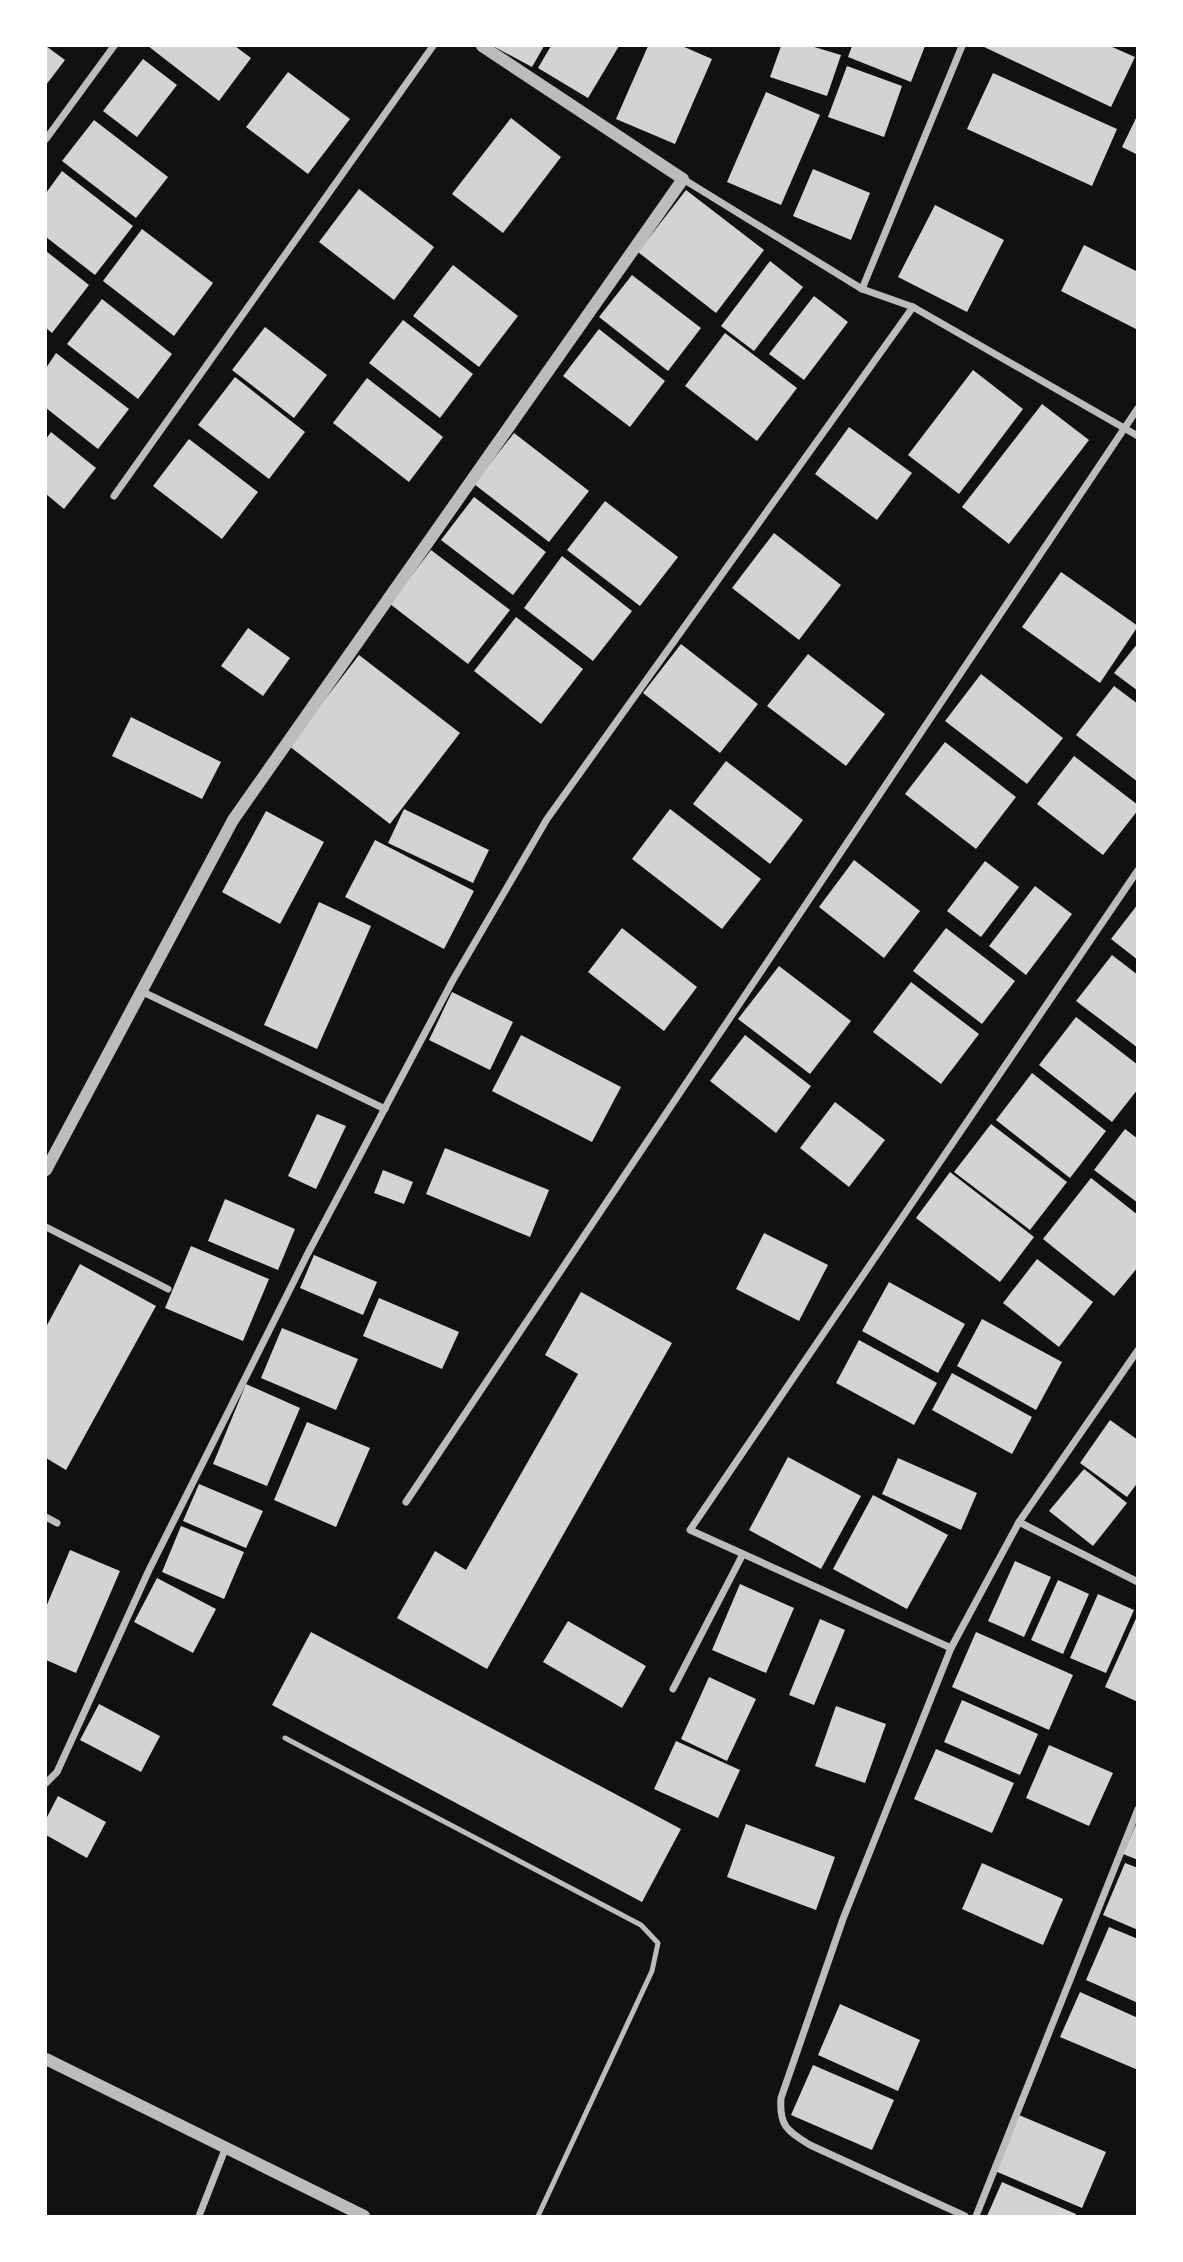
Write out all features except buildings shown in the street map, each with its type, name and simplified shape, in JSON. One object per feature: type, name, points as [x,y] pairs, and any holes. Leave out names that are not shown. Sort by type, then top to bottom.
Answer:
[{"type":"street","points":[[46,139],[114,46]]},
{"type":"street","points":[[114,496],[433,46]]},
{"type":"street","points":[[482,46],[683,178],[862,289],[913,307],[1138,436]]},
{"type":"street","points":[[862,289],[962,46]]},
{"type":"street","points":[[46,1170],[233,820],[683,178]]},
{"type":"street","points":[[46,1783],[57,1772],[154,1559],[307,1255],[453,980],[547,819],[913,307]]},
{"type":"street","points":[[406,1502],[1138,408]]},
{"type":"street","points":[[951,1648],[690,1530],[1138,870]]},
{"type":"street","points":[[141,991],[385,1109]]},
{"type":"street","points":[[46,1227],[168,1289]]},
{"type":"street","points":[[965,2217],[810,2145],[789,2132],[779,2117],[780,2098],[842,1919],[951,1648],[1019,1522],[1138,1350]]},
{"type":"street","points":[[46,1517],[57,1523]]},
{"type":"street","points":[[1019,1522],[1138,1582]]},
{"type":"street","points":[[673,1689],[743,1554]]},
{"type":"street","points":[[976,2217],[1138,1809]]},
{"type":"street","points":[[46,2059],[364,2217]]},
{"type":"street","points":[[199,2217],[226,2147]]},
{"type":"lane","points":[[285,1738],[641,1925],[658,1943],[652,1971],[538,2217]]}]
